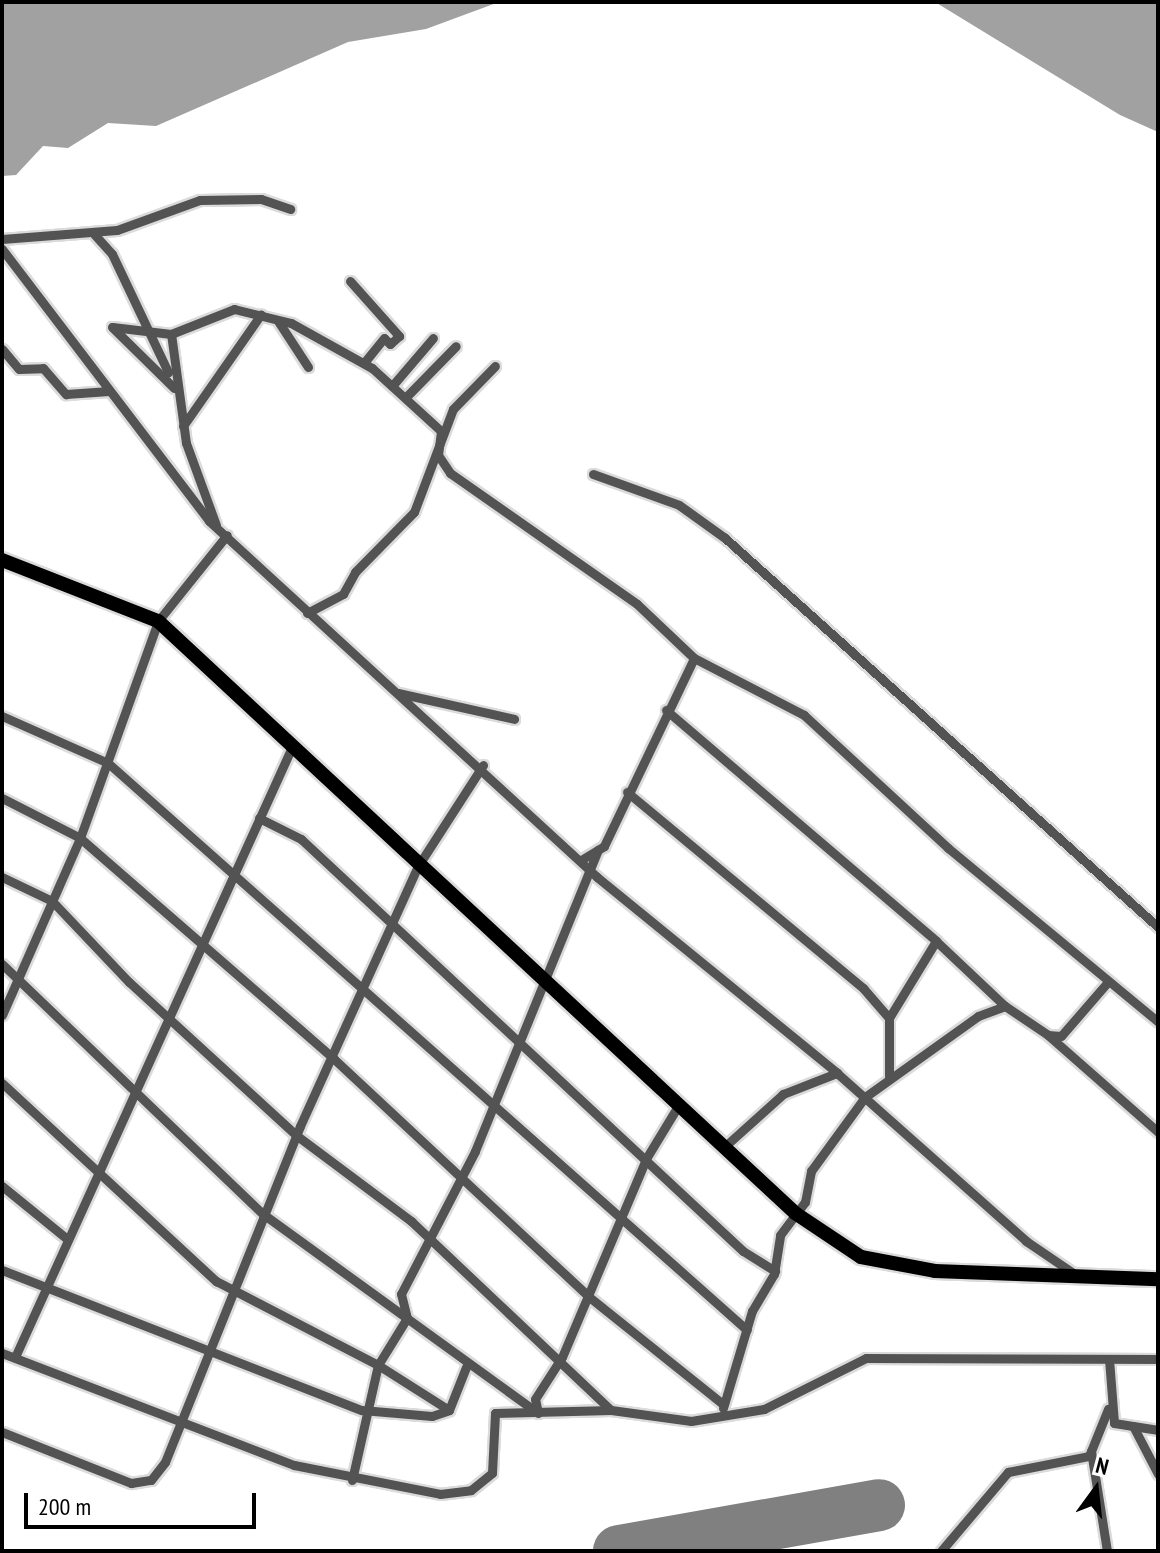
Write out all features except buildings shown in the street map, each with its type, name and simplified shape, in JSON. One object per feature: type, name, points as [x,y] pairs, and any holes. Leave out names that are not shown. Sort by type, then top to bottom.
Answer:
[{"type":"main road","points":[[2,560],[158,621],[723,1148],[795,1213],[861,1257],[897,1268],[1158,1279]]},
{"type":"street","points":[[2,239],[94,234],[200,200],[261,199],[290,209]]},
{"type":"street","points":[[94,234],[112,254],[174,386]]},
{"type":"street","points":[[2,249],[109,391],[158,463],[218,528],[307,613],[394,693],[483,765],[590,870],[837,1073],[1026,1241],[1081,1278]]},
{"type":"street","points":[[350,281],[399,336],[390,344],[384,338],[364,363]]},
{"type":"street","points":[[174,386],[112,327],[148,334],[171,334],[222,309],[276,318],[364,363],[441,431]]},
{"type":"street","points":[[183,427],[261,314]]},
{"type":"street","points":[[276,318],[308,367]]},
{"type":"street","points":[[171,334],[174,386],[183,427],[218,528]]},
{"type":"street","points":[[392,386],[433,338]]},
{"type":"street","points":[[406,397],[456,346]]},
{"type":"street","points":[[2,349],[19,369],[43,368],[66,394],[109,391]]},
{"type":"street","points":[[307,613],[343,594],[414,512],[441,431],[495,366]]},
{"type":"street","points":[[441,431],[438,455],[450,473],[637,604],[694,658],[804,715],[1106,984],[1158,1022]]},
{"type":"street","points":[[593,474],[679,505],[725,538],[1158,927]]},
{"type":"street","points":[[2,1015],[80,838],[158,621],[227,535]]},
{"type":"street","points":[[352,1480],[362,1410],[378,1365],[407,1318],[401,1294],[461,1177],[517,1036],[598,850],[694,658]]},
{"type":"street","points":[[394,693],[514,719]]},
{"type":"street","points":[[666,710],[936,941],[1005,1006],[1048,1035],[1158,1132]]},
{"type":"street","points":[[2,716],[108,763],[236,872],[747,1330]]},
{"type":"street","points":[[15,1357],[43,1282],[100,1174],[292,747]]},
{"type":"street","points":[[2,1432],[140,1484],[165,1462],[296,1135],[334,1059],[418,866],[483,765]]},
{"type":"street","points":[[627,792],[693,840],[889,1018]]},
{"type":"street","points":[[2,798],[80,838],[334,1059],[588,1296],[724,1410]]},
{"type":"street","points":[[259,818],[301,839],[647,1157],[743,1251],[775,1271]]},
{"type":"street","points":[[581,860],[598,850]]},
{"type":"street","points":[[2,877],[52,901],[296,1135],[430,1239],[493,1305],[562,1357],[611,1410]]},
{"type":"street","points":[[889,1076],[889,1018],[936,941]]},
{"type":"street","points":[[2,964],[19,974],[135,1098],[263,1214],[407,1318],[466,1367],[538,1413]]},
{"type":"street","points":[[1048,1035],[1061,1036],[1106,984]]},
{"type":"street","points":[[724,1410],[747,1330],[775,1271],[780,1235],[795,1213],[811,1171],[865,1097],[889,1076],[1005,1006]]},
{"type":"street","points":[[723,1148],[783,1094],[837,1073]]},
{"type":"street","points":[[2,1083],[234,1292],[378,1365],[449,1410]]},
{"type":"street","points":[[538,1413],[535,1399],[562,1357],[624,1219],[647,1157],[678,1106]]},
{"type":"street","points":[[2,1186],[66,1238]]},
{"type":"street","points":[[2,1270],[43,1282],[211,1346],[362,1410],[432,1416],[449,1410],[466,1367]]},
{"type":"street","points":[[2,1353],[182,1424],[352,1480],[440,1494],[471,1490],[495,1465],[495,1413],[611,1410],[691,1421],[724,1410],[764,1409],[866,1358],[1158,1359]]},
{"type":"street","points":[[1107,1551],[1091,1451],[1108,1409],[1109,1359]]},
{"type":"street","points":[[1108,1409],[1114,1423],[1158,1430]]},
{"type":"street","points":[[1133,1426],[1158,1474]]},
{"type":"street","points":[[941,1551],[1008,1472],[1091,1451]]},
{"type":"shaded area","points":[[2,2],[499,2],[426,29],[348,42],[156,126],[108,123],[68,148],[43,146],[16,175],[2,176]]},
{"type":"shaded area","points":[[935,2],[1158,2],[1158,132],[1120,115]]},
{"type":"runway","points":[[619,1551],[879,1505]]}]
